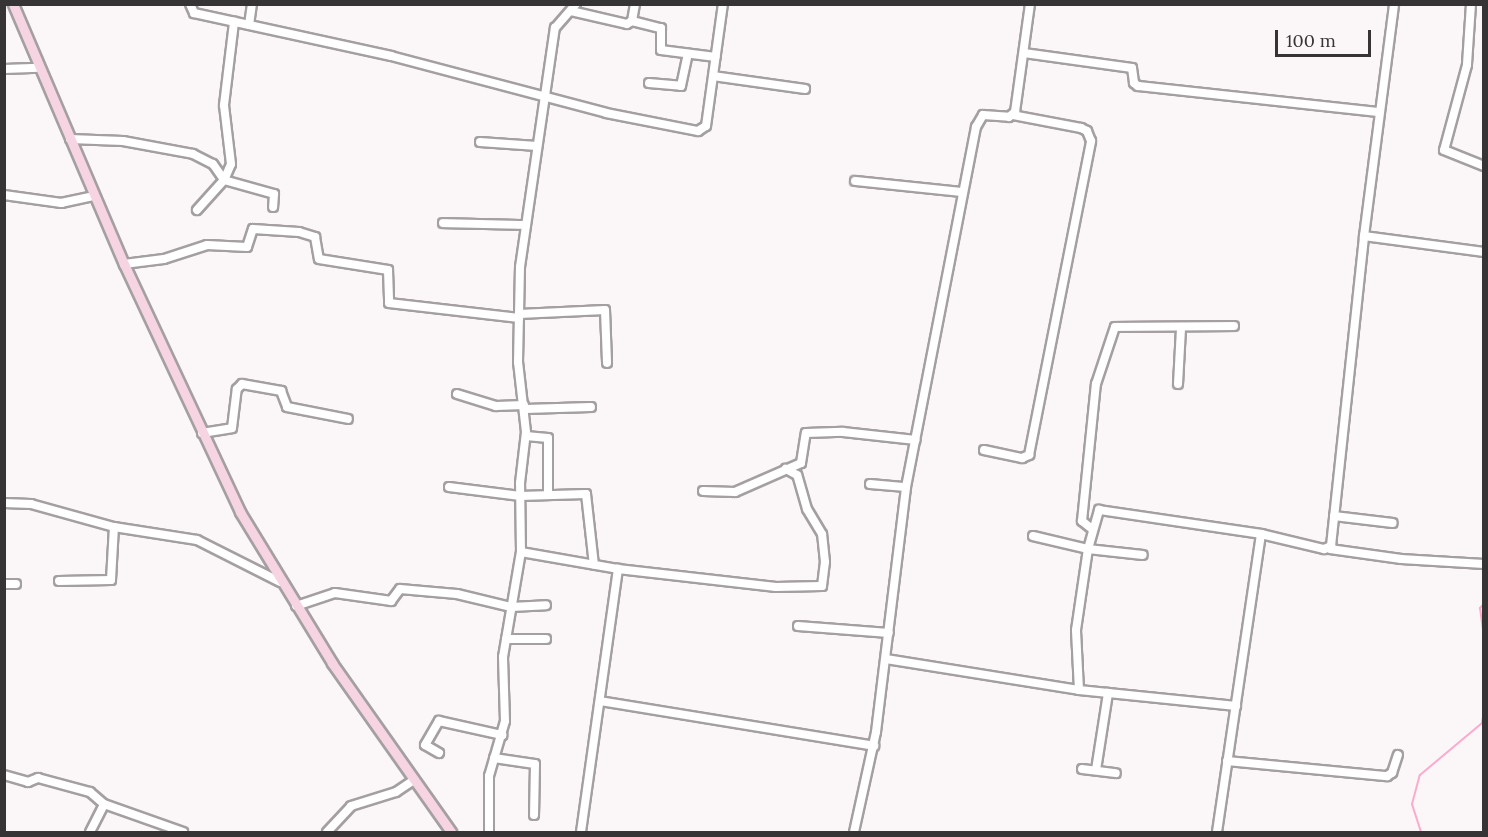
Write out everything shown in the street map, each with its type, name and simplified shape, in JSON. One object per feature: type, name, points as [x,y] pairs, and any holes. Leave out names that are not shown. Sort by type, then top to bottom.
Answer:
[{"type":"main road","points":[[13,4],[124,264],[240,512],[280,582],[450,832]]},
{"type":"street","points":[[190,4],[192,13],[391,56],[606,114],[702,130],[713,76],[723,4]]},
{"type":"street","points":[[249,25],[252,4]]},
{"type":"street","points":[[632,21],[635,4]]},
{"type":"street","points":[[1013,115],[1030,4]]},
{"type":"street","points":[[1330,549],[1364,236],[1394,4]]},
{"type":"street","points":[[1471,4],[1467,65],[1444,150],[1484,166]]},
{"type":"street","points":[[489,832],[488,786],[502,735],[506,639],[521,552],[520,496],[526,436],[518,369],[519,316],[526,225],[543,97],[555,28],[574,8],[625,24],[632,21],[661,28],[660,50],[716,57]]},
{"type":"street","points":[[197,210],[224,180],[232,159],[226,136],[225,105],[234,22]]},
{"type":"street","points":[[1024,53],[1132,68],[1134,83],[1138,86],[1379,112]]},
{"type":"street","points":[[649,83],[681,86],[688,54]]},
{"type":"street","points":[[4,69],[39,68]]},
{"type":"street","points":[[713,76],[805,89]]},
{"type":"street","points":[[854,832],[862,785],[874,746],[906,487],[962,192],[978,121],[988,114],[1013,115],[1081,128],[1088,131],[1091,141],[1029,455],[1022,458],[984,450]]},
{"type":"street","points":[[70,140],[102,139],[180,150],[213,164],[224,180],[274,194],[273,207]]},
{"type":"street","points":[[480,142],[537,146]]},
{"type":"street","points":[[855,182],[962,192]]},
{"type":"street","points":[[4,195],[62,203],[94,196]]},
{"type":"street","points":[[443,223],[526,225]]},
{"type":"street","points":[[124,264],[164,260],[207,245],[247,247],[253,229],[299,232],[315,237],[315,255],[319,259],[388,270],[386,299],[389,303],[519,316],[606,310],[608,363]]},
{"type":"street","points":[[1364,236],[1484,252]]},
{"type":"street","points":[[1092,529],[1082,521],[1096,384],[1113,331],[1119,325],[1181,329],[1234,326]]},
{"type":"street","points":[[1178,384],[1181,329]]},
{"type":"street","points":[[202,433],[232,429],[237,389],[242,384],[281,390],[287,407],[348,419]]},
{"type":"street","points":[[457,394],[496,406],[591,407]]},
{"type":"street","points":[[703,491],[735,492],[803,462],[806,433],[843,432],[916,440]]},
{"type":"street","points":[[526,436],[548,438],[548,495]]},
{"type":"street","points":[[521,552],[618,569],[776,587],[822,586],[825,562],[822,534],[807,509],[799,478],[786,469]]},
{"type":"street","points":[[870,484],[906,487]]},
{"type":"street","points":[[449,487],[520,496],[588,496],[594,565]]},
{"type":"street","points":[[4,503],[31,504],[114,528],[197,540],[280,582]]},
{"type":"street","points":[[1079,690],[1075,641],[1088,549],[1096,513],[1101,509],[1261,534],[1330,549],[1401,559],[1484,564]]},
{"type":"street","points":[[1334,516],[1393,523]]},
{"type":"street","points":[[59,581],[111,580],[114,528]]},
{"type":"street","points":[[1217,832],[1261,534]]},
{"type":"street","points":[[1034,536],[1088,549],[1143,555]]},
{"type":"street","points":[[581,832],[618,569]]},
{"type":"street","points":[[4,584],[16,584]]},
{"type":"street","points":[[296,606],[335,593],[391,601],[400,589],[457,594],[511,607],[546,605]]},
{"type":"street","points":[[798,626],[889,633]]},
{"type":"street","points":[[506,639],[546,639]]},
{"type":"street","points":[[886,659],[1079,690],[1236,706]]},
{"type":"street","points":[[1096,770],[1108,693]]},
{"type":"street","points":[[600,701],[874,746]]},
{"type":"street","points":[[439,753],[425,745],[439,722],[502,735]]},
{"type":"street","points":[[1227,761],[1387,776],[1392,773],[1398,755]]},
{"type":"street","points":[[494,758],[535,764],[534,815]]},
{"type":"street","points":[[1082,769],[1116,773]]},
{"type":"street","points":[[4,775],[28,782],[38,778],[90,792],[104,804],[183,832]]},
{"type":"street","points":[[327,832],[336,829],[351,806],[396,792],[414,780]]},
{"type":"street","points":[[90,832],[104,804]]},
{"type":"waterway","points":[[1484,604],[1480,608],[1484,637]]},
{"type":"waterway","points":[[1421,832],[1412,804],[1420,775],[1482,723],[1484,711]]}]
